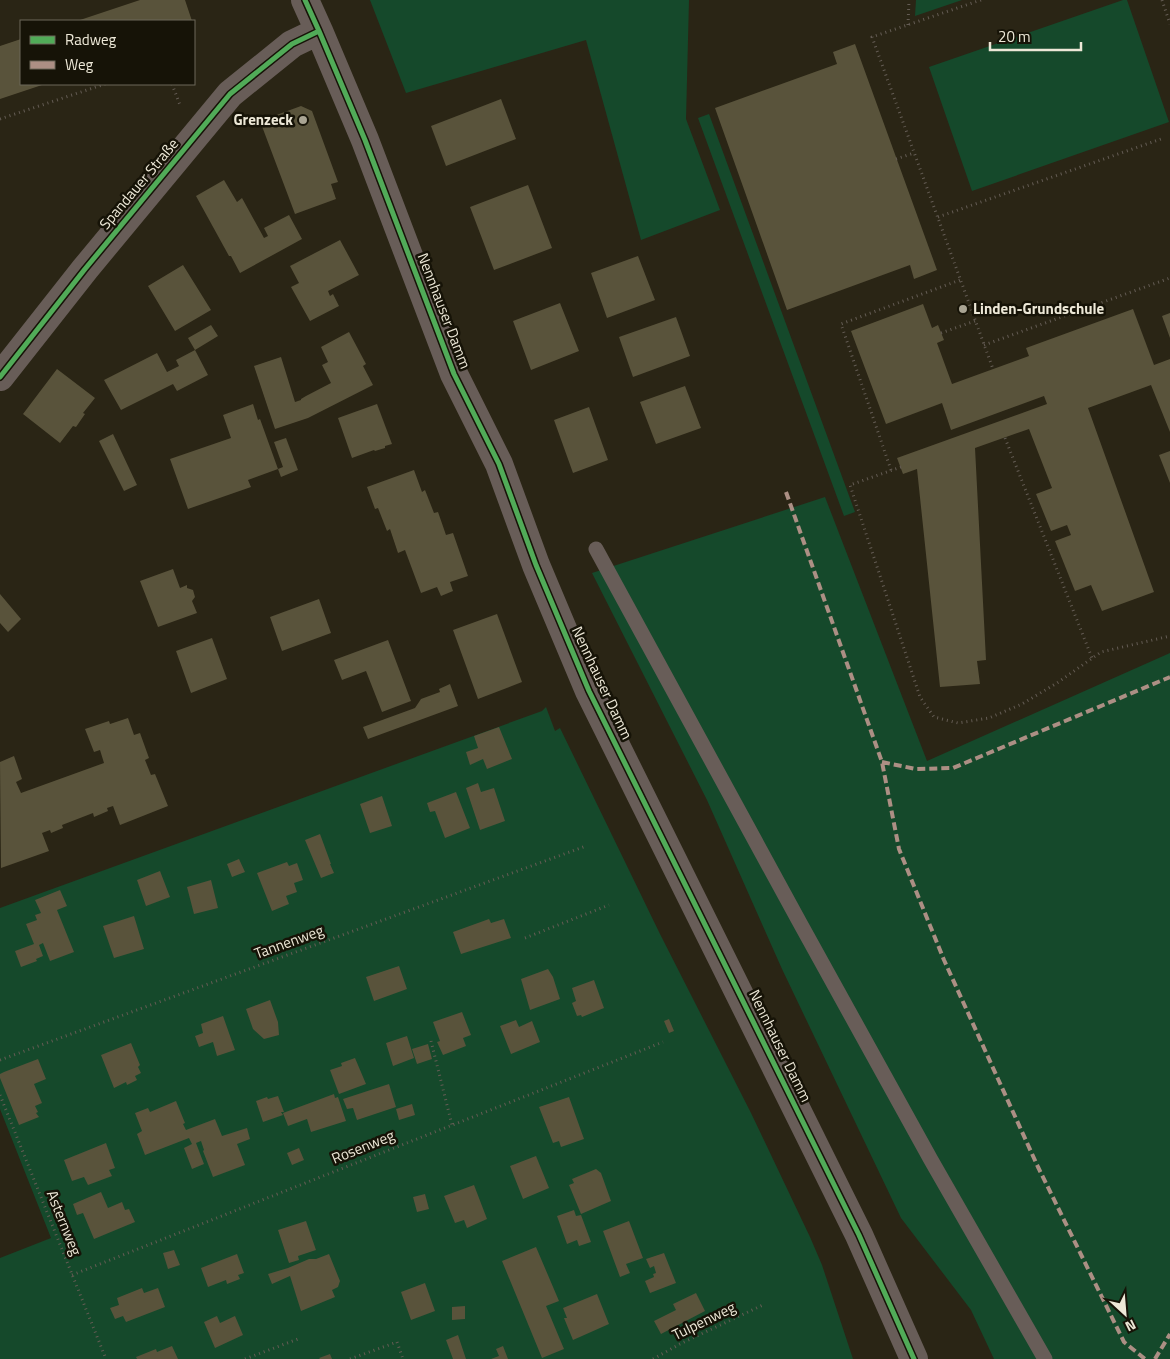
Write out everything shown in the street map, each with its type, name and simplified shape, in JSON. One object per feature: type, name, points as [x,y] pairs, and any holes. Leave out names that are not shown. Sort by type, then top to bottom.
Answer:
[{"type":"street","name":"Nennhauser Damm","points":[[305,0],[365,140],[454,374],[499,464],[536,565],[589,690],[856,1229],[914,1359]]},
{"type":"street","name":"Spandauer Straße","points":[[0,377],[230,94],[292,44],[319,31]]},
{"type":"lane","points":[[596,549],[912,1126],[1044,1359]]},
{"type":"path","points":[[908,25],[909,0]]},
{"type":"path","points":[[981,0],[872,37],[993,369]]},
{"type":"path","points":[[1162,0],[1170,24]]},
{"type":"path","points":[[0,119],[102,85]]},
{"type":"path","points":[[172,85],[180,105]]},
{"type":"path","points":[[938,217],[1161,139]]},
{"type":"path","points":[[896,159],[914,153]]},
{"type":"path","points":[[984,345],[1170,278]]},
{"type":"path","points":[[891,470],[841,324],[960,280]]},
{"type":"path","points":[[941,333],[975,321]]},
{"type":"path","points":[[1005,438],[1092,658]]},
{"type":"path","points":[[901,467],[850,485],[920,697],[934,718],[958,722],[989,718],[1022,704],[1057,683],[1101,652],[1170,636]]},
{"type":"path","points":[[525,938],[609,905]]},
{"type":"path","points":[[431,1041],[452,1124]]},
{"type":"path","points":[[245,1359],[298,1340]]},
{"type":"path","points":[[350,1359],[397,1342],[403,1359]]},
{"type":"green space","points":[[370,0],[689,0],[686,119],[720,210],[641,240],[586,40],[406,93]]},
{"type":"green space","points":[[916,0],[962,0],[915,16]]},
{"type":"green space","points":[[1127,0],[1169,122],[972,191],[929,67]]},
{"type":"green space","points":[[709,114],[855,512],[844,516],[698,118]]},
{"type":"green space","points":[[825,497],[927,761],[1170,653],[1170,1359],[994,1359],[971,1310],[901,1218],[782,969],[707,800],[592,573]]},
{"type":"green space","points":[[546,707],[555,731],[560,728],[660,934],[751,1113],[810,1237],[822,1265],[853,1359],[0,1359],[0,1258],[51,1238],[0,1109],[0,908],[542,711]]},
{"type":"building","points":[[140,0],[185,0],[192,20],[80,20]]},
{"type":"building","points":[[20,39],[20,85],[42,85],[0,99],[0,46]]},
{"type":"building","points":[[855,44],[937,270],[914,279],[910,265],[787,310],[715,108],[837,64],[833,52]]},
{"type":"building","points":[[501,99],[516,139],[446,166],[431,126]]},
{"type":"building","points":[[301,106],[312,111],[338,182],[331,184],[336,199],[295,214],[260,121]]},
{"type":"building","points":[[224,180],[237,202],[242,198],[264,238],[268,236],[264,228],[289,215],[302,239],[240,273],[196,196]]},
{"type":"building","points":[[528,185],[552,248],[494,270],[470,207]]},
{"type":"building","points":[[340,240],[359,275],[328,291],[330,296],[333,294],[339,306],[310,321],[291,287],[299,283],[290,266]]},
{"type":"building","points":[[638,256],[655,300],[607,318],[591,273]]},
{"type":"building","points":[[183,265],[211,310],[175,331],[148,286]]},
{"type":"building","points":[[560,303],[579,351],[531,370],[513,321]]},
{"type":"building","points":[[923,304],[932,328],[938,325],[944,340],[937,343],[952,384],[1029,356],[1026,348],[1133,309],[1154,365],[1170,359],[1170,432],[1151,385],[1088,408],[1154,592],[1102,611],[1091,585],[1075,591],[1055,541],[1071,535],[1067,525],[1051,531],[1036,494],[1052,488],[1029,429],[975,448],[986,660],[977,661],[980,684],[940,687],[917,469],[903,474],[897,458],[1047,404],[1044,396],[951,430],[942,403],[886,424],[851,331]]},
{"type":"building","points":[[1170,313],[1170,338],[1162,316]]},
{"type":"building","points":[[676,317],[690,356],[633,377],[619,337]]},
{"type":"building","points":[[211,325],[218,336],[195,350],[188,338]]},
{"type":"building","points":[[349,332],[366,364],[363,366],[373,385],[308,418],[275,429],[254,366],[281,357],[295,402],[301,400],[331,383],[322,365],[328,362],[321,347]]},
{"type":"building","points":[[195,350],[208,375],[177,391],[173,384],[121,410],[104,380],[157,353],[167,372],[179,366],[176,360]]},
{"type":"building","points":[[57,369],[95,398],[83,413],[85,414],[76,427],[73,426],[60,443],[23,414]]},
{"type":"building","points":[[685,386],[701,428],[656,444],[640,402]]},
{"type":"building","points":[[253,404],[278,469],[248,480],[251,487],[188,509],[170,459],[231,438],[223,415]]},
{"type":"building","points":[[377,404],[392,444],[352,458],[338,418]]},
{"type":"building","points":[[589,407],[608,460],[573,473],[554,420]]},
{"type":"building","points":[[113,434],[137,485],[124,491],[99,441]]},
{"type":"building","points":[[286,438],[298,470],[281,477],[278,469],[283,467],[274,442]]},
{"type":"building","points":[[1170,451],[1170,483],[1159,455]]},
{"type":"building","points":[[414,470],[422,492],[425,490],[434,513],[438,512],[446,535],[453,533],[468,576],[450,582],[453,591],[441,596],[437,587],[421,593],[405,550],[398,553],[390,529],[387,531],[378,508],[375,509],[367,487]]},
{"type":"building","points":[[173,569],[180,588],[187,585],[187,588],[193,590],[195,597],[192,601],[197,613],[158,627],[140,581]]},
{"type":"building","points":[[0,594],[21,619],[8,632],[0,623]]},
{"type":"building","points":[[319,599],[331,633],[282,651],[270,617]]},
{"type":"building","points":[[497,614],[522,682],[478,699],[453,630]]},
{"type":"building","points":[[212,638],[227,679],[191,693],[176,651]]},
{"type":"building","points":[[388,640],[411,701],[382,712],[366,671],[342,680],[334,660]]},
{"type":"building","points":[[450,684],[458,706],[368,739],[363,727],[415,708],[421,699],[440,692],[439,689]]},
{"type":"building","points":[[128,718],[134,735],[140,733],[149,758],[145,760],[151,775],[155,774],[168,806],[120,825],[113,806],[107,808],[108,811],[94,817],[93,813],[62,825],[63,828],[51,833],[50,830],[42,833],[49,851],[1,868],[0,762],[14,756],[22,779],[16,782],[21,793],[104,763],[100,750],[94,752],[85,729],[109,721],[110,724]]},
{"type":"building","points":[[499,727],[512,759],[487,769],[483,759],[470,765],[466,752],[478,748],[474,736]]},
{"type":"building","points":[[478,783],[481,792],[494,788],[505,821],[480,830],[466,788]]},
{"type":"building","points":[[456,792],[470,828],[445,838],[435,811],[430,812],[427,803]]},
{"type":"building","points":[[382,796],[392,826],[370,833],[360,804]]},
{"type":"building","points":[[320,834],[334,873],[321,878],[305,840]]},
{"type":"building","points":[[239,859],[245,872],[232,877],[227,864]]},
{"type":"building","points":[[287,862],[289,866],[297,863],[303,880],[294,883],[297,892],[286,896],[289,904],[272,911],[257,873]]},
{"type":"building","points":[[160,871],[170,897],[146,906],[137,880]]},
{"type":"building","points":[[211,880],[218,908],[194,914],[187,887]]},
{"type":"building","points":[[60,890],[67,906],[57,910],[74,952],[50,961],[43,943],[39,945],[43,956],[36,959],[37,961],[21,967],[15,951],[34,944],[26,924],[37,920],[35,915],[41,913],[35,900]]},
{"type":"building","points":[[134,916],[144,949],[114,958],[103,926]]},
{"type":"building","points":[[489,919],[491,923],[504,919],[511,938],[461,954],[453,932]]},
{"type":"building","points":[[399,966],[407,989],[374,1001],[366,977]]},
{"type":"building","points":[[548,969],[553,977],[560,999],[530,1010],[521,979]]},
{"type":"building","points":[[594,980],[604,1008],[582,1017],[581,1015],[577,1016],[572,1003],[576,1001],[572,988]]},
{"type":"building","points":[[270,1000],[278,1022],[279,1035],[264,1039],[253,1029],[246,1009]]},
{"type":"building","points":[[462,1012],[471,1035],[463,1038],[466,1046],[443,1055],[437,1042],[440,1041],[433,1022]]},
{"type":"building","points":[[223,1016],[235,1050],[217,1056],[213,1042],[199,1047],[195,1036],[203,1033],[201,1024]]},
{"type":"building","points":[[669,1019],[674,1031],[669,1033],[664,1021]]},
{"type":"building","points":[[516,1020],[519,1027],[532,1021],[540,1042],[511,1054],[500,1026]]},
{"type":"building","points":[[407,1036],[414,1058],[393,1066],[386,1043]]},
{"type":"building","points":[[131,1043],[140,1065],[138,1067],[141,1073],[135,1076],[137,1080],[127,1085],[126,1082],[114,1088],[101,1055]]},
{"type":"building","points":[[428,1044],[432,1059],[417,1064],[412,1049]]},
{"type":"building","points":[[355,1058],[366,1084],[339,1094],[330,1070],[342,1066],[341,1063]]},
{"type":"building","points":[[38,1059],[46,1079],[34,1084],[42,1103],[35,1106],[39,1117],[19,1125],[0,1074]]},
{"type":"building","points":[[389,1084],[396,1107],[357,1120],[353,1108],[347,1109],[343,1099]]},
{"type":"building","points":[[334,1094],[335,1098],[338,1097],[346,1121],[311,1132],[307,1119],[288,1126],[283,1113]]},
{"type":"building","points":[[278,1096],[284,1112],[281,1112],[283,1115],[263,1122],[256,1101]]},
{"type":"building","points":[[569,1097],[584,1139],[561,1147],[559,1141],[553,1143],[539,1107]]},
{"type":"building","points":[[176,1101],[186,1130],[215,1119],[222,1136],[247,1128],[250,1139],[237,1144],[245,1165],[213,1177],[201,1141],[196,1143],[204,1164],[192,1169],[184,1148],[192,1144],[189,1138],[145,1155],[137,1134],[142,1131],[135,1113],[148,1108],[150,1112]]},
{"type":"building","points":[[412,1104],[415,1115],[399,1120],[396,1109]]},
{"type":"building","points":[[106,1143],[115,1168],[109,1170],[112,1176],[88,1185],[84,1177],[72,1181],[64,1160]]},
{"type":"building","points":[[299,1148],[304,1160],[292,1165],[287,1153]]},
{"type":"building","points":[[536,1156],[549,1188],[523,1199],[510,1166]]},
{"type":"building","points":[[596,1169],[601,1173],[611,1201],[581,1214],[569,1185],[574,1183],[572,1179]]},
{"type":"building","points":[[474,1185],[487,1219],[467,1228],[464,1220],[455,1223],[444,1196]]},
{"type":"building","points":[[101,1192],[108,1208],[122,1202],[125,1210],[129,1209],[135,1222],[94,1239],[83,1213],[77,1215],[73,1204]]},
{"type":"building","points":[[425,1194],[429,1209],[417,1212],[413,1197]]},
{"type":"building","points":[[574,1210],[576,1216],[581,1215],[591,1242],[579,1246],[577,1240],[567,1244],[557,1216]]},
{"type":"building","points":[[306,1221],[316,1250],[298,1256],[299,1260],[289,1263],[278,1230]]},
{"type":"building","points":[[629,1221],[643,1258],[626,1264],[630,1273],[620,1277],[603,1231]]},
{"type":"building","points":[[536,1247],[559,1301],[546,1306],[564,1349],[542,1358],[502,1261]]},
{"type":"building","points":[[174,1250],[180,1265],[168,1269],[163,1253]]},
{"type":"building","points":[[664,1253],[676,1283],[650,1293],[645,1281],[654,1277],[653,1274],[656,1273],[654,1266],[650,1268],[646,1259]]},
{"type":"building","points":[[237,1254],[244,1273],[238,1275],[240,1279],[227,1284],[226,1280],[208,1287],[201,1268]]},
{"type":"building","points":[[329,1254],[340,1281],[338,1287],[332,1290],[335,1297],[301,1311],[290,1276],[272,1284],[268,1274]]},
{"type":"building","points":[[425,1283],[435,1311],[411,1320],[401,1292]]},
{"type":"building","points":[[142,1288],[144,1293],[158,1288],[165,1307],[126,1322],[123,1316],[115,1319],[110,1308],[119,1305],[117,1298]]},
{"type":"building","points":[[696,1293],[705,1311],[661,1334],[654,1321],[676,1310],[673,1304]]},
{"type":"building","points":[[597,1294],[609,1324],[573,1340],[564,1318],[567,1318],[563,1308]]},
{"type":"building","points":[[465,1306],[465,1319],[452,1320],[452,1307]]},
{"type":"building","points":[[217,1316],[220,1323],[235,1316],[243,1335],[215,1348],[204,1322]]},
{"type":"building","points":[[458,1335],[466,1359],[453,1359],[446,1340]]},
{"type":"building","points":[[172,1346],[178,1359],[137,1359],[136,1357],[156,1349],[157,1352]]},
{"type":"building","points":[[503,1346],[508,1359],[491,1359],[499,1356],[496,1349]]},
{"type":"building","points":[[330,1354],[332,1359],[319,1358]]},
{"type":"marked path","points":[[786,492],[882,762],[899,849],[944,960],[1038,1167],[1124,1342],[1145,1359]]},
{"type":"marked path","points":[[882,762],[916,769],[953,768],[1170,677]]},
{"type":"marked path","points":[[1155,1359],[1170,1334]]},
{"type":"cycle path","points":[[305,0],[365,140],[454,374],[499,464],[536,565],[589,691],[859,1235],[914,1359]]},
{"type":"cycle path","points":[[0,377],[85,269],[230,94],[292,44],[319,31]]},
{"type":"place","name":"Grenzeck","points":[[303,120]]},
{"type":"place","name":"Linden-Grundschule","points":[[963,309]]}]
